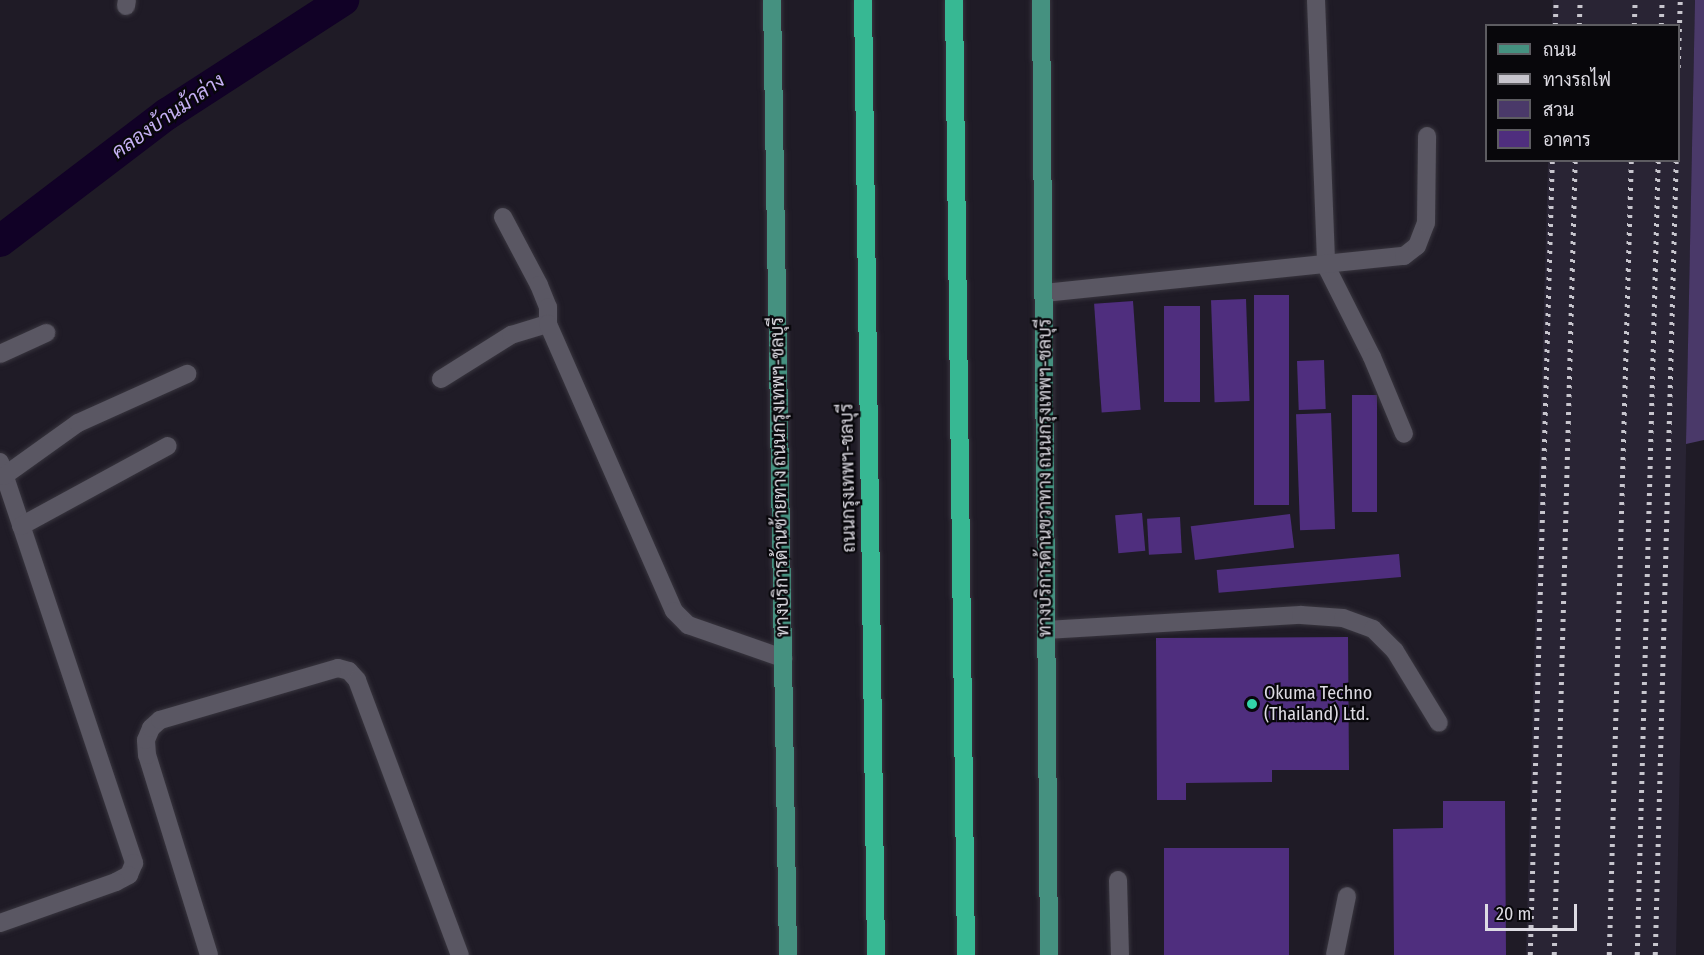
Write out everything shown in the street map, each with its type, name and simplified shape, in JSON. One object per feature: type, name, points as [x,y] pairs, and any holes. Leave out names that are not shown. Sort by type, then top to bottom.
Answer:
[{"type":"highway","name":"ถนนกรุงเทพฯ-ชลบุรี","points":[[863,0],[876,955]]},
{"type":"highway","points":[[954,0],[966,955]]},
{"type":"main road","name":"ทางบริการด้านซ้ายทาง ถนนกรุงเทพฯ-ชลบุรี","points":[[772,0],[788,955]]},
{"type":"main road","name":"ทางบริการด้านขวาทาง ถนนกรุงเทพฯ-ชลบุรี","points":[[1041,0],[1049,955]]},
{"type":"street","points":[[1316,0],[1326,266],[1404,434]]},
{"type":"street","points":[[1044,293],[1326,266],[1404,256],[1418,246],[1426,223],[1427,136]]},
{"type":"street","points":[[503,217],[539,285],[548,307],[548,324],[674,611],[688,625],[783,658]]},
{"type":"street","points":[[441,379],[511,335],[548,324]]},
{"type":"street","points":[[0,354],[46,333]]},
{"type":"street","points":[[0,923],[116,882],[129,875],[134,863],[2,469],[78,423],[187,374]]},
{"type":"street","points":[[21,526],[168,446]]},
{"type":"street","points":[[1046,630],[1301,615],[1343,618],[1373,629],[1395,651],[1439,723]]},
{"type":"street","points":[[209,955],[147,755],[146,740],[151,728],[160,720],[338,668],[349,671],[357,680],[460,955]]},
{"type":"street","points":[[1118,880],[1120,955]]},
{"type":"street","points":[[1335,955],[1347,896]]},
{"type":"shaded area","points":[[1553,0],[1695,0],[1676,955],[1526,955],[1548,162],[1680,162],[1680,24],[1552,24]]},
{"type":"green space","points":[[1695,0],[1704,0],[1704,440],[1686,444]]},
{"type":"building","points":[[1254,295],[1289,295],[1289,505],[1254,505]]},
{"type":"building","points":[[1246,299],[1250,401],[1215,402],[1211,300]]},
{"type":"building","points":[[1133,301],[1141,410],[1102,412],[1094,304]]},
{"type":"building","points":[[1164,306],[1200,306],[1200,402],[1164,402]]},
{"type":"building","points":[[1324,360],[1326,409],[1299,410],[1297,361]]},
{"type":"building","points":[[1352,395],[1377,395],[1377,512],[1352,512]]},
{"type":"building","points":[[1331,413],[1335,529],[1300,530],[1296,414]]},
{"type":"building","points":[[1142,513],[1145,551],[1118,553],[1115,515]]},
{"type":"building","points":[[1290,514],[1294,548],[1195,560],[1191,526]]},
{"type":"building","points":[[1180,517],[1182,553],[1149,555],[1147,519]]},
{"type":"building","points":[[1399,554],[1401,577],[1219,593],[1217,570]]},
{"type":"building","name":"Okuma Techno (Thailand) Ltd.","points":[[1348,637],[1349,770],[1272,770],[1272,782],[1186,783],[1186,800],[1157,800],[1156,638]]},
{"type":"building","points":[[1443,801],[1505,801],[1506,955],[1394,955],[1393,829],[1443,828]]},
{"type":"building","points":[[1164,848],[1289,848],[1289,955],[1164,955]]},
{"type":"waterway","name":"คลองบ้านม้าล่าง","points":[[0,241],[167,114],[343,0]]},
{"type":"railway","points":[[1555,24],[1556,0]]},
{"type":"railway","points":[[1579,24],[1580,0]]},
{"type":"railway","points":[[1634,24],[1635,0]]},
{"type":"railway","points":[[1661,24],[1662,0]]},
{"type":"railway","points":[[1679,24],[1680,0]]},
{"type":"railway","points":[[1530,955],[1552,162]]},
{"type":"railway","points":[[1554,955],[1575,162]]},
{"type":"railway","points":[[1609,955],[1631,162]]},
{"type":"railway","points":[[1637,955],[1658,162]]},
{"type":"railway","points":[[1655,955],[1676,162]]},
{"type":"place","name":"Okuma Techno (Thailand) Ltd.","points":[[1252,704]]}]
